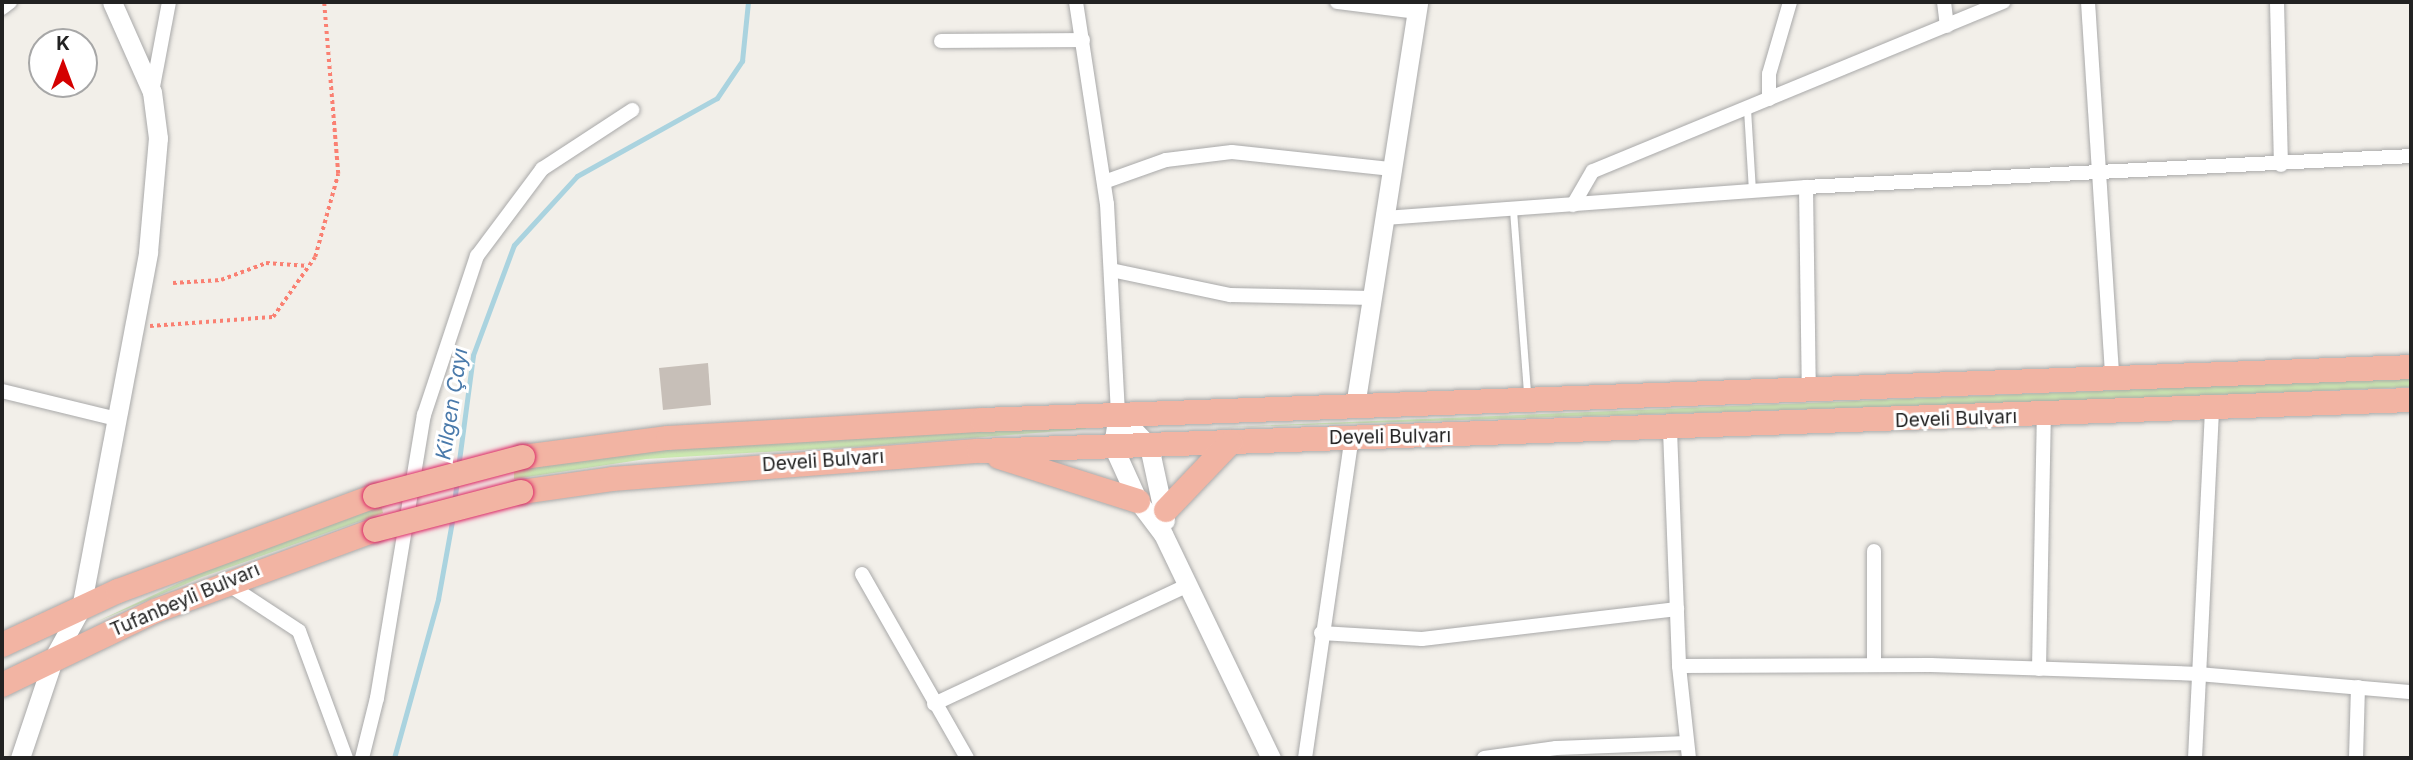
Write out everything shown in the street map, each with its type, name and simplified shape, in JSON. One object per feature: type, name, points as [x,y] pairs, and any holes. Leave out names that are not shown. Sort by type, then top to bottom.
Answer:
[{"type":"highway","name":"Develi Bulvarı","points":[[375,496],[523,457],[668,438],[1118,414],[1809,391],[2411,367]]},
{"type":"highway","name":"Develi Bulvarı","points":[[375,530],[521,492],[639,477],[979,451],[1670,430],[2411,400]]},
{"type":"highway","points":[[1165,522],[1231,442]]},
{"type":"highway","points":[[979,451],[1138,501]]},
{"type":"highway","name":"Tufanbeyli Bulvarı","points":[[2,645],[81,608],[240,542],[375,496]]},
{"type":"highway","name":"Tufanbeyli Bulvarı","points":[[2,685],[54,657],[224,582],[375,530]]},
{"type":"street","points":[[2,8],[10,2]]},
{"type":"street","points":[[20,758],[54,657],[81,608],[148,251],[158,138],[152,92],[112,2]]},
{"type":"street","points":[[152,92],[169,2]]},
{"type":"street","points":[[1076,2],[1104,182],[1118,414],[1113,446],[1138,501],[1165,522]]},
{"type":"street","points":[[1337,2],[1417,7],[1355,406]]},
{"type":"street","points":[[1769,99],[1769,74],[1790,2]]},
{"type":"street","points":[[1944,2],[1947,26]]},
{"type":"street","points":[[1573,205],[1593,171],[2004,2]]},
{"type":"street","points":[[2088,2],[2112,379]]},
{"type":"street","points":[[2277,2],[2281,165]]},
{"type":"street","points":[[941,41],[1083,40]]},
{"type":"street","points":[[362,758],[377,698],[424,415],[477,256],[542,169],[632,110]]},
{"type":"street","points":[[1104,182],[1166,160],[1232,152],[1392,169]]},
{"type":"street","points":[[1385,218],[1806,187],[2097,175],[2411,156]]},
{"type":"street","points":[[1806,187],[1809,391]]},
{"type":"street","points":[[1111,270],[1230,295],[1373,298]]},
{"type":"street","points":[[2,391],[117,419]]},
{"type":"street","points":[[2195,758],[2212,408]]},
{"type":"street","points":[[1118,414],[1149,446],[1165,522],[1186,586],[1270,758]]},
{"type":"street","points":[[2039,668],[2044,415]]},
{"type":"street","points":[[1670,430],[1679,666],[1689,758]]},
{"type":"street","points":[[1305,758],[1321,633],[1352,438]]},
{"type":"street","points":[[1874,551],[1874,665]]},
{"type":"street","points":[[862,574],[967,758]]},
{"type":"street","points":[[224,582],[299,631],[346,758]]},
{"type":"street","points":[[934,704],[1186,586]]},
{"type":"street","points":[[1321,633],[1422,639],[1677,609]]},
{"type":"street","points":[[1679,666],[2039,668],[2199,674],[2411,692]]},
{"type":"street","points":[[2356,758],[2358,687]]},
{"type":"street","points":[[1484,758],[1556,748],[1688,743]]},
{"type":"lane","points":[[1747,108],[1752,191]]},
{"type":"lane","points":[[1513,210],[1528,401]]},
{"type":"path","points":[[134,327],[273,317],[305,266],[315,257],[338,174],[324,2]]},
{"type":"path","points":[[173,283],[221,280],[266,263],[305,266]]},
{"type":"green space","points":[[2411,378],[2411,387],[2070,401],[1203,428]]},
{"type":"green space","points":[[1085,424],[1086,429],[869,446],[646,459],[514,479],[514,471],[621,452]]},
{"type":"green space","points":[[381,504],[383,513],[202,577],[96,622],[226,561]]},
{"type":"building","points":[[708,363],[711,405],[663,410],[659,368]]},
{"type":"waterway","name":"Kilgen Çayı","points":[[458,468],[473,355],[514,245],[577,176],[717,98],[742,61],[748,2]]},
{"type":"waterway","name":"Kilgen Çayı","points":[[454,502],[457,481]]},
{"type":"waterway","name":"Kilgen Çayı","points":[[394,758],[438,599],[453,516]]}]
